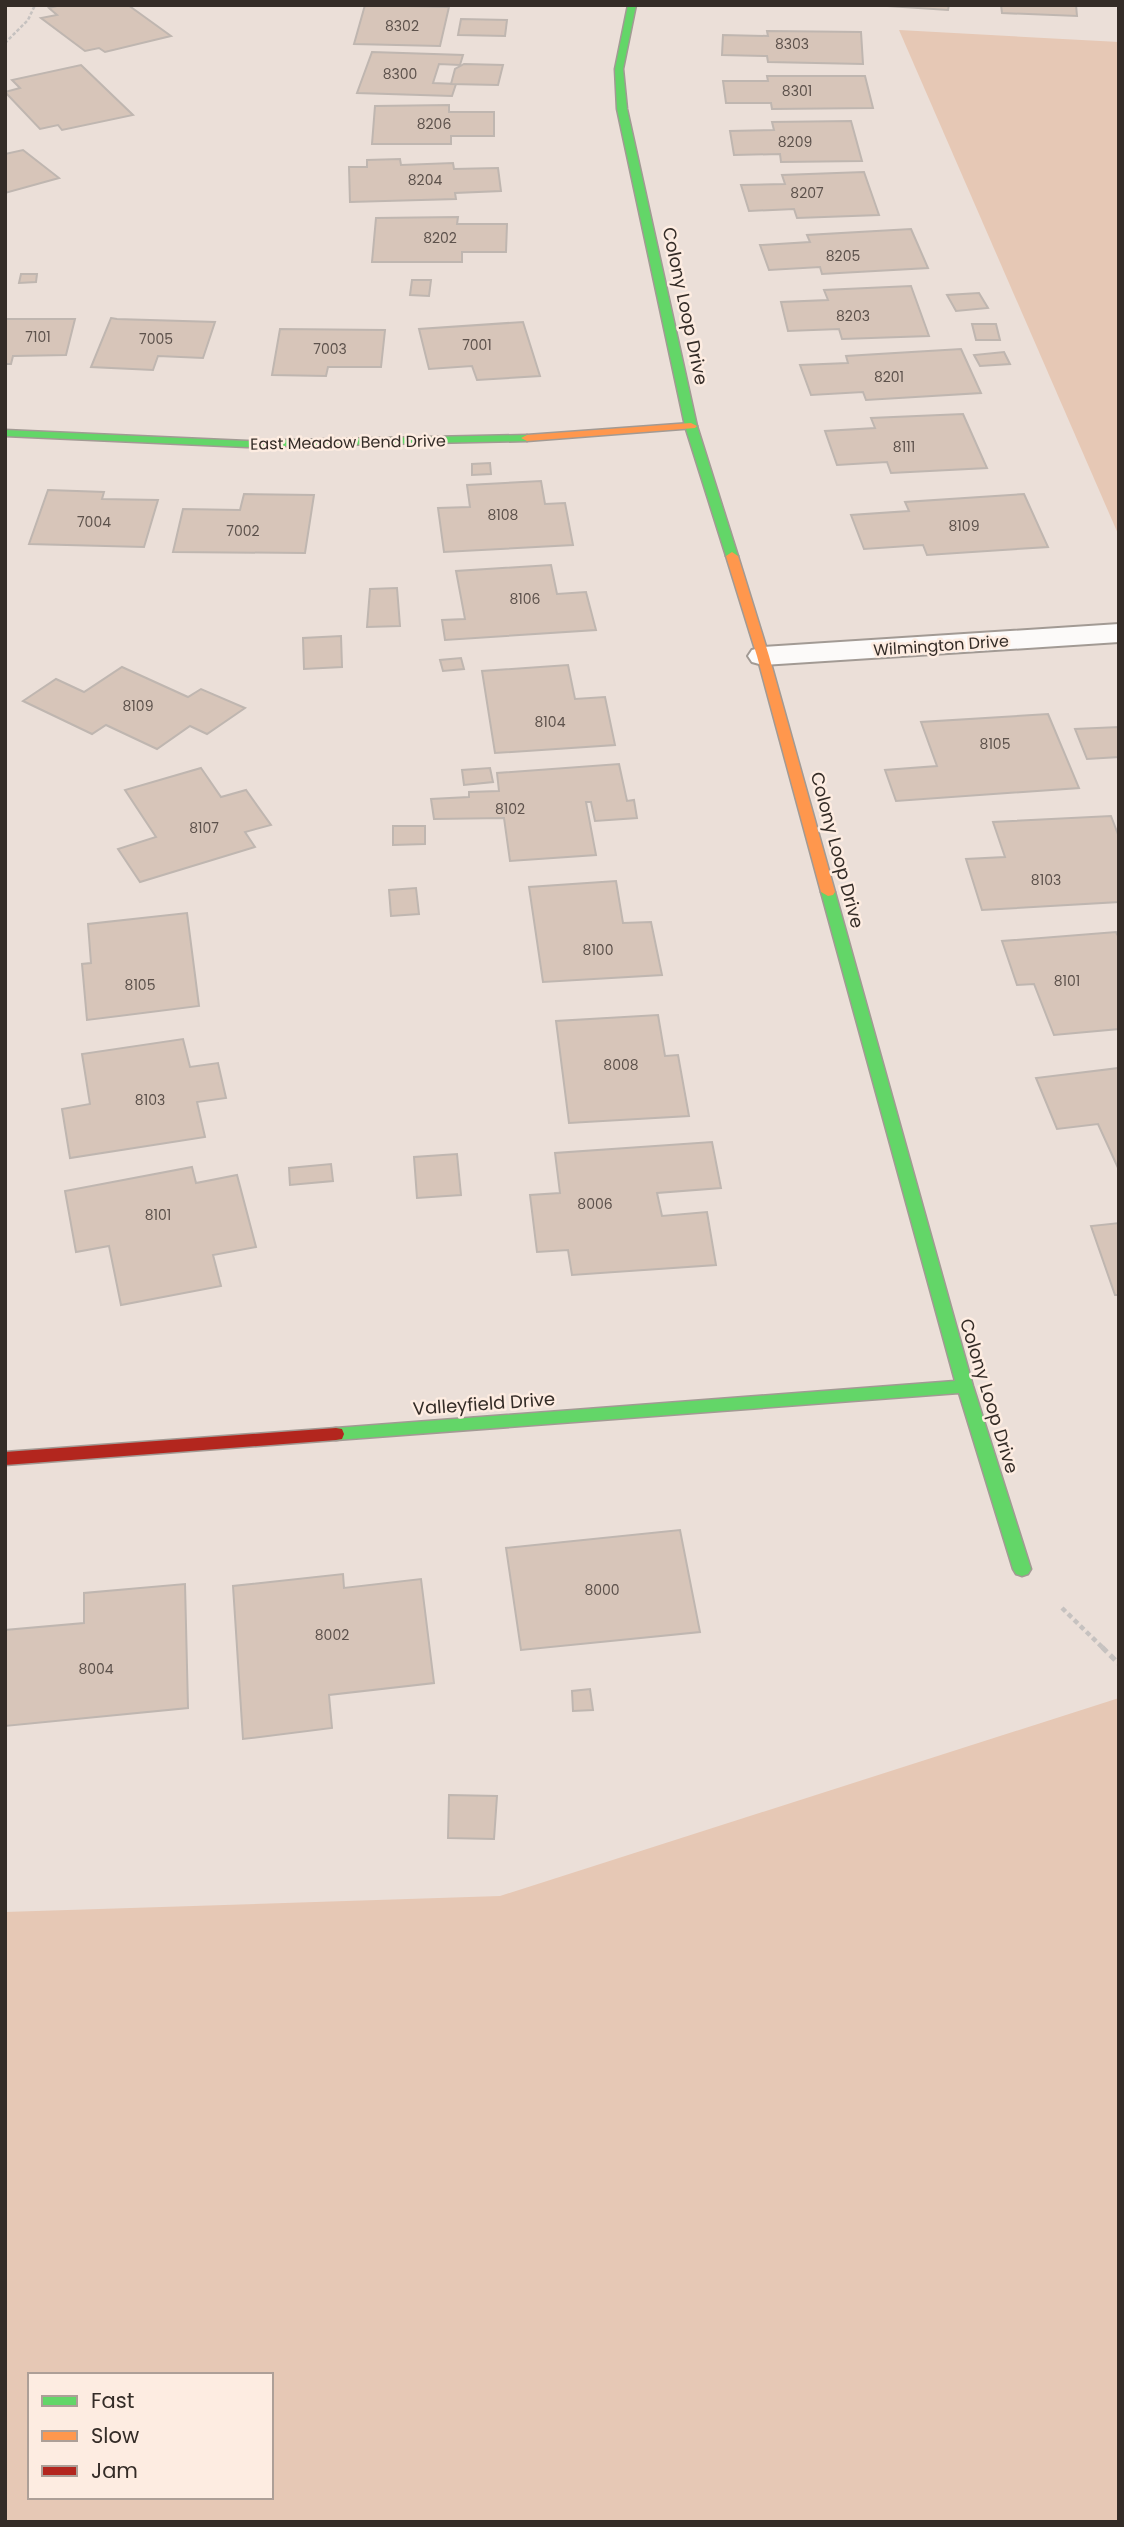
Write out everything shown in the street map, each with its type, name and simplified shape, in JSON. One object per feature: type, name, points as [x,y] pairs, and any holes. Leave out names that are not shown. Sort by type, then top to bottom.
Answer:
[{"type":"street","name":"Colony Loop Drive","points":[[632,5],[619,69],[622,109],[691,426],[763,656],[965,1386],[1022,1569]]},
{"type":"street","name":"East Meadow Bend Drive","points":[[5,433],[247,444],[506,439],[691,426]]},
{"type":"street","name":"Wilmington Drive","points":[[763,656],[1119,633]]},
{"type":"street","name":"Valleyfield Drive","points":[[5,1459],[965,1386]]},
{"type":"path","points":[[5,43],[28,20],[35,5]]},
{"type":"path","points":[[1022,1569],[1119,1664]]},
{"type":"shaded area","points":[[899,30],[1119,42],[1119,536]]},
{"type":"shaded area","points":[[1119,1698],[1119,2522],[5,2522],[5,1912],[500,1896]]},
{"type":"building","points":[[61,5],[128,5],[171,36],[105,52],[99,48],[85,51],[41,18],[57,15],[49,8]]},
{"type":"building","points":[[365,5],[449,7],[440,46],[354,44]]},
{"type":"building","points":[[872,5],[949,5],[948,10]]},
{"type":"building","points":[[1001,5],[1076,5],[1077,16],[1002,13]]},
{"type":"building","points":[[461,19],[507,20],[505,36],[458,35]]},
{"type":"building","points":[[767,31],[861,32],[863,64],[768,62],[767,56],[722,55],[723,35],[768,36]]},
{"type":"building","points":[[372,52],[463,55],[460,65],[439,64],[433,83],[456,84],[452,96],[357,93]]},
{"type":"building","points":[[464,64],[503,65],[498,85],[451,84],[455,69]]},
{"type":"building","points":[[81,65],[133,115],[62,130],[58,125],[40,129],[5,92],[20,88],[12,80]]},
{"type":"building","points":[[767,76],[865,76],[873,108],[772,109],[771,103],[726,103],[723,81],[768,81]]},
{"type":"building","points":[[449,105],[449,112],[494,112],[494,136],[451,136],[451,144],[372,144],[375,106]]},
{"type":"building","points":[[851,121],[862,161],[781,162],[780,154],[734,155],[730,131],[774,130],[772,122]]},
{"type":"building","points":[[23,150],[59,178],[5,193],[5,154]]},
{"type":"building","points":[[400,159],[401,165],[453,163],[454,169],[498,168],[501,191],[455,193],[456,199],[350,202],[349,167],[367,167],[367,160]]},
{"type":"building","points":[[864,172],[879,215],[797,218],[794,209],[749,211],[741,185],[785,184],[782,175]]},
{"type":"building","points":[[458,217],[457,224],[507,224],[506,252],[462,252],[462,262],[372,262],[376,218]]},
{"type":"building","points":[[911,229],[928,268],[822,274],[820,267],[769,270],[760,245],[810,242],[807,235]]},
{"type":"building","points":[[21,274],[37,274],[36,282],[19,283]]},
{"type":"building","points":[[412,280],[431,280],[429,296],[410,295]]},
{"type":"building","points":[[911,286],[929,336],[842,339],[839,329],[788,331],[781,302],[828,300],[824,290]]},
{"type":"building","points":[[979,293],[988,308],[956,311],[947,295]]},
{"type":"building","points":[[111,318],[215,322],[203,358],[158,356],[153,370],[91,367]]},
{"type":"building","points":[[5,319],[75,319],[66,355],[13,356],[11,364],[5,364]]},
{"type":"building","points":[[523,322],[540,376],[477,380],[472,366],[429,369],[419,329]]},
{"type":"building","points":[[972,324],[996,324],[1000,340],[976,340]]},
{"type":"building","points":[[280,329],[385,330],[381,367],[328,367],[326,376],[272,375]]},
{"type":"building","points":[[961,349],[981,393],[866,400],[863,392],[811,395],[800,365],[848,363],[846,356]]},
{"type":"building","points":[[1004,352],[1010,364],[980,366],[974,355]]},
{"type":"building","points":[[963,414],[987,468],[891,473],[887,462],[837,465],[825,431],[875,428],[871,418]]},
{"type":"building","points":[[490,463],[491,474],[472,475],[472,464]]},
{"type":"building","points":[[541,481],[545,504],[565,503],[573,545],[444,552],[438,508],[470,507],[467,485]]},
{"type":"building","points":[[48,490],[104,492],[102,499],[158,500],[144,547],[29,544]]},
{"type":"building","points":[[244,494],[314,495],[305,553],[173,552],[183,509],[240,510]]},
{"type":"building","points":[[1024,494],[1048,547],[927,555],[923,545],[864,549],[851,515],[909,511],[905,502]]},
{"type":"building","points":[[551,565],[557,594],[586,592],[596,630],[445,640],[442,620],[465,619],[456,571]]},
{"type":"building","points":[[397,588],[400,626],[367,627],[370,589]]},
{"type":"building","points":[[341,636],[342,667],[304,669],[303,638]]},
{"type":"building","points":[[461,658],[464,669],[443,671],[440,660]]},
{"type":"building","points":[[568,665],[575,699],[605,697],[615,745],[495,753],[482,671]]},
{"type":"building","points":[[122,667],[188,697],[201,689],[245,708],[207,734],[190,726],[157,749],[106,725],[92,734],[23,701],[56,679],[84,692]]},
{"type":"building","points":[[1048,714],[1079,788],[896,801],[885,770],[937,766],[921,722]]},
{"type":"building","points":[[1119,727],[1119,757],[1087,759],[1075,729]]},
{"type":"building","points":[[619,764],[627,801],[634,800],[637,818],[595,821],[591,802],[586,802],[596,855],[510,861],[504,818],[434,819],[431,799],[469,797],[469,792],[499,791],[497,773]]},
{"type":"building","points":[[201,768],[221,797],[246,790],[271,825],[245,832],[255,847],[140,882],[118,849],[156,837],[125,790]]},
{"type":"building","points":[[490,768],[493,782],[464,785],[462,770]]},
{"type":"building","points":[[1111,816],[1119,837],[1119,902],[982,910],[966,859],[1005,857],[993,822]]},
{"type":"building","points":[[393,826],[425,826],[425,844],[393,845]]},
{"type":"building","points":[[616,881],[623,923],[651,922],[662,975],[543,982],[529,887]]},
{"type":"building","points":[[416,888],[419,914],[391,916],[389,890]]},
{"type":"building","points":[[187,913],[199,1006],[87,1020],[82,964],[91,963],[88,924]]},
{"type":"building","points":[[1116,932],[1119,938],[1119,1029],[1054,1035],[1034,984],[1017,985],[1002,941]]},
{"type":"building","points":[[658,1015],[665,1056],[678,1055],[689,1116],[569,1123],[556,1021]]},
{"type":"building","points":[[183,1039],[190,1067],[218,1063],[226,1098],[197,1102],[205,1137],[70,1158],[62,1109],[90,1104],[82,1054]]},
{"type":"building","points":[[1119,1068],[1119,1170],[1098,1124],[1057,1129],[1036,1078]]},
{"type":"building","points":[[712,1142],[721,1188],[657,1193],[662,1216],[707,1212],[716,1265],[572,1275],[568,1250],[537,1252],[530,1195],[560,1193],[555,1153]]},
{"type":"building","points":[[457,1154],[461,1195],[417,1198],[414,1157]]},
{"type":"building","points":[[331,1164],[333,1181],[290,1185],[289,1168]]},
{"type":"building","points":[[192,1167],[196,1183],[237,1175],[256,1247],[213,1255],[221,1286],[121,1305],[109,1246],[76,1252],[65,1191]]},
{"type":"building","points":[[1119,1223],[1119,1295],[1115,1295],[1091,1226]]},
{"type":"building","points":[[680,1530],[700,1632],[521,1650],[506,1548]]},
{"type":"building","points":[[343,1574],[344,1588],[421,1579],[434,1683],[329,1695],[332,1728],[243,1739],[233,1586]]},
{"type":"building","points":[[185,1584],[188,1708],[5,1726],[5,1630],[84,1623],[84,1593]]},
{"type":"building","points":[[590,1689],[593,1710],[573,1711],[572,1691]]},
{"type":"building","points":[[449,1795],[497,1796],[494,1839],[448,1838]]},
{"type":"traffic: fast","points":[[632,5],[619,69],[622,109],[691,426],[732,556]]},
{"type":"traffic: fast","points":[[5,433],[247,444],[527,438]]},
{"type":"traffic: fast","points":[[828,892],[965,1386],[1022,1569]]},
{"type":"traffic: fast","points":[[336,1434],[965,1386]]},
{"type":"traffic: slow","points":[[527,438],[691,426]]},
{"type":"traffic: slow","points":[[732,556],[763,656],[828,892]]},
{"type":"traffic: jam","points":[[5,1459],[336,1434]]}]
